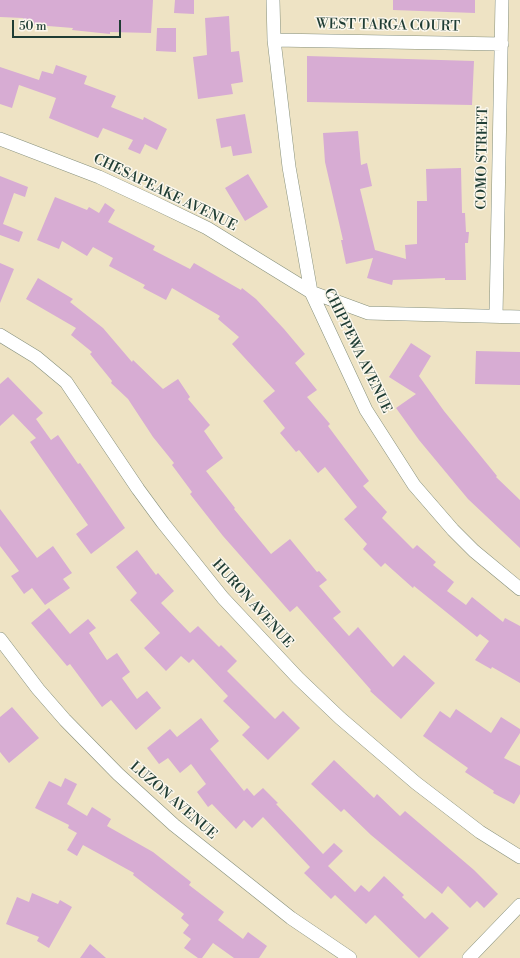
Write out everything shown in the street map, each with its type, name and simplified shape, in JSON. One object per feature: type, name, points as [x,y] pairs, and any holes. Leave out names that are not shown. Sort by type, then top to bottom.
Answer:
[{"type":"street","name":"CHIPPEWA AVENUE","points":[[273,0],[274,40],[289,167],[311,292],[366,410],[414,485],[453,530],[474,551],[520,589]]},
{"type":"street","name":"COMO STREET","points":[[496,316],[502,0]]},
{"type":"street","name":"WEST TARGA COURT","points":[[274,40],[502,44]]},
{"type":"street","name":"CHESAPEAKE AVENUE","points":[[0,139],[99,177],[187,218],[214,232],[311,292],[368,313],[520,317]]},
{"type":"street","name":"HURON AVENUE","points":[[0,335],[36,357],[66,382],[138,489],[163,523],[222,598],[287,667],[340,718],[416,783],[480,832],[520,857]]},
{"type":"street","name":"LUZON AVENUE","points":[[0,639],[38,690],[118,774],[174,825],[291,918],[350,958]]},
{"type":"street","points":[[470,958],[520,905]]},
{"type":"building","points":[[0,0],[153,0],[151,33],[110,32],[110,34],[72,30],[73,28],[23,24],[23,18],[0,17]]},
{"type":"building","points":[[175,0],[194,0],[194,14],[174,13]]},
{"type":"building","points":[[393,0],[475,0],[475,13],[393,10]]},
{"type":"building","points":[[229,16],[231,52],[239,51],[243,82],[231,84],[233,94],[198,99],[193,57],[207,55],[205,18]]},
{"type":"building","points":[[157,28],[176,28],[176,52],[156,51]]},
{"type":"building","points":[[307,56],[474,61],[472,105],[307,102]]},
{"type":"building","points":[[56,65],[87,76],[84,84],[116,96],[111,107],[143,120],[144,117],[167,129],[157,150],[145,144],[140,154],[128,149],[133,140],[103,128],[98,138],[49,118],[56,98],[19,85],[12,108],[0,104],[0,67],[39,80],[42,71],[53,74]]},
{"type":"building","points":[[245,114],[252,153],[233,156],[231,146],[221,148],[216,119]]},
{"type":"building","points":[[358,131],[361,165],[367,163],[372,186],[360,189],[375,250],[406,259],[405,245],[417,244],[417,201],[427,201],[426,169],[461,168],[462,213],[465,213],[466,232],[469,232],[468,243],[465,243],[466,280],[445,280],[445,278],[393,280],[392,285],[367,278],[373,258],[346,264],[341,240],[343,240],[325,162],[323,133]]},
{"type":"building","points":[[248,174],[268,207],[245,221],[225,188]]},
{"type":"building","points":[[0,176],[28,187],[25,197],[14,193],[3,224],[23,232],[19,242],[0,235]]},
{"type":"building","points":[[55,197],[87,210],[89,207],[99,213],[105,203],[115,210],[108,222],[155,246],[153,250],[190,269],[194,263],[241,290],[242,288],[256,299],[305,354],[295,363],[317,390],[307,397],[330,424],[328,426],[369,481],[363,486],[387,512],[382,518],[413,549],[417,545],[426,553],[436,562],[433,565],[454,582],[447,591],[466,605],[472,597],[503,622],[505,618],[520,626],[520,683],[492,667],[491,669],[475,660],[489,641],[480,634],[477,637],[414,586],[413,588],[385,563],[381,567],[363,549],[367,544],[344,519],[357,507],[325,467],[318,473],[299,450],[296,452],[280,433],[285,428],[263,401],[275,391],[232,344],[239,337],[218,319],[220,316],[172,288],[166,300],[143,288],[145,285],[109,266],[113,258],[93,247],[87,256],[62,241],[59,249],[37,240]]},
{"type":"building","points":[[0,263],[14,269],[0,303]]},
{"type":"building","points":[[38,278],[73,299],[70,302],[103,328],[132,362],[133,360],[163,389],[178,379],[190,397],[188,399],[210,425],[204,431],[223,458],[206,471],[235,508],[234,509],[271,554],[290,539],[317,572],[319,571],[327,580],[319,586],[341,612],[333,618],[349,636],[358,627],[393,667],[404,655],[435,683],[401,719],[370,691],[371,690],[297,606],[290,612],[223,536],[190,494],[192,492],[172,465],[174,463],[153,437],[128,399],[111,383],[112,381],[90,354],[92,352],[71,335],[76,328],[26,299]]},
{"type":"building","points":[[411,343],[431,356],[419,376],[444,411],[497,476],[496,477],[520,500],[520,548],[468,499],[419,440],[396,408],[416,394],[389,377]]},
{"type":"building","points":[[476,351],[520,352],[520,385],[475,384]]},
{"type":"building","points":[[8,377],[43,413],[36,419],[51,440],[58,435],[78,464],[80,463],[125,528],[91,554],[76,534],[88,525],[30,442],[36,438],[13,414],[0,426],[0,384]]},
{"type":"building","points":[[0,509],[37,558],[53,546],[72,573],[63,579],[70,588],[45,605],[32,588],[24,594],[11,576],[19,571],[0,546]]},
{"type":"building","points":[[137,550],[156,575],[158,573],[174,591],[161,603],[190,633],[198,626],[219,647],[221,645],[237,661],[227,671],[275,719],[283,711],[300,728],[268,760],[242,735],[250,727],[223,701],[228,696],[193,659],[189,663],[181,656],[166,671],[144,648],[160,633],[130,600],[137,593],[116,567]]},
{"type":"building","points":[[49,608],[70,634],[88,619],[96,628],[89,633],[107,660],[117,653],[130,672],[122,678],[137,699],[147,691],[161,708],[136,730],[111,700],[102,707],[70,664],[67,666],[31,623]]},
{"type":"building","points":[[12,707],[39,738],[9,763],[0,752],[0,717]]},
{"type":"building","points":[[456,709],[491,733],[501,717],[520,729],[520,733],[504,758],[520,766],[520,794],[514,804],[493,793],[494,791],[465,772],[468,768],[423,736],[440,711],[450,718]]},
{"type":"building","points":[[201,718],[219,741],[210,749],[244,791],[247,788],[254,796],[263,788],[323,854],[334,843],[343,851],[328,866],[355,892],[361,885],[369,892],[384,876],[404,895],[402,897],[425,919],[432,912],[449,928],[419,958],[375,915],[366,924],[335,895],[331,899],[304,873],[310,867],[263,817],[252,828],[244,820],[236,829],[212,804],[208,807],[197,792],[206,784],[191,764],[180,773],[168,758],[159,764],[147,748],[170,729],[177,737]]},
{"type":"building","points":[[334,760],[374,798],[377,794],[400,816],[405,811],[474,870],[498,894],[484,908],[477,901],[470,908],[448,886],[442,894],[371,835],[344,809],[341,812],[311,784]]},
{"type":"building","points":[[65,778],[77,784],[67,804],[87,816],[92,807],[111,819],[107,826],[153,852],[191,882],[189,885],[224,912],[218,920],[243,939],[248,932],[267,946],[259,958],[234,958],[213,943],[202,958],[198,958],[184,948],[191,939],[183,933],[189,925],[181,918],[184,914],[133,875],[134,873],[83,845],[77,856],[67,850],[77,833],[68,828],[69,825],[35,808],[49,781],[61,787]]},
{"type":"building","points":[[32,893],[58,904],[60,900],[72,907],[49,948],[37,941],[39,937],[6,924],[17,897],[29,902]]},
{"type":"building","points":[[90,944],[106,958],[80,958]]}]
